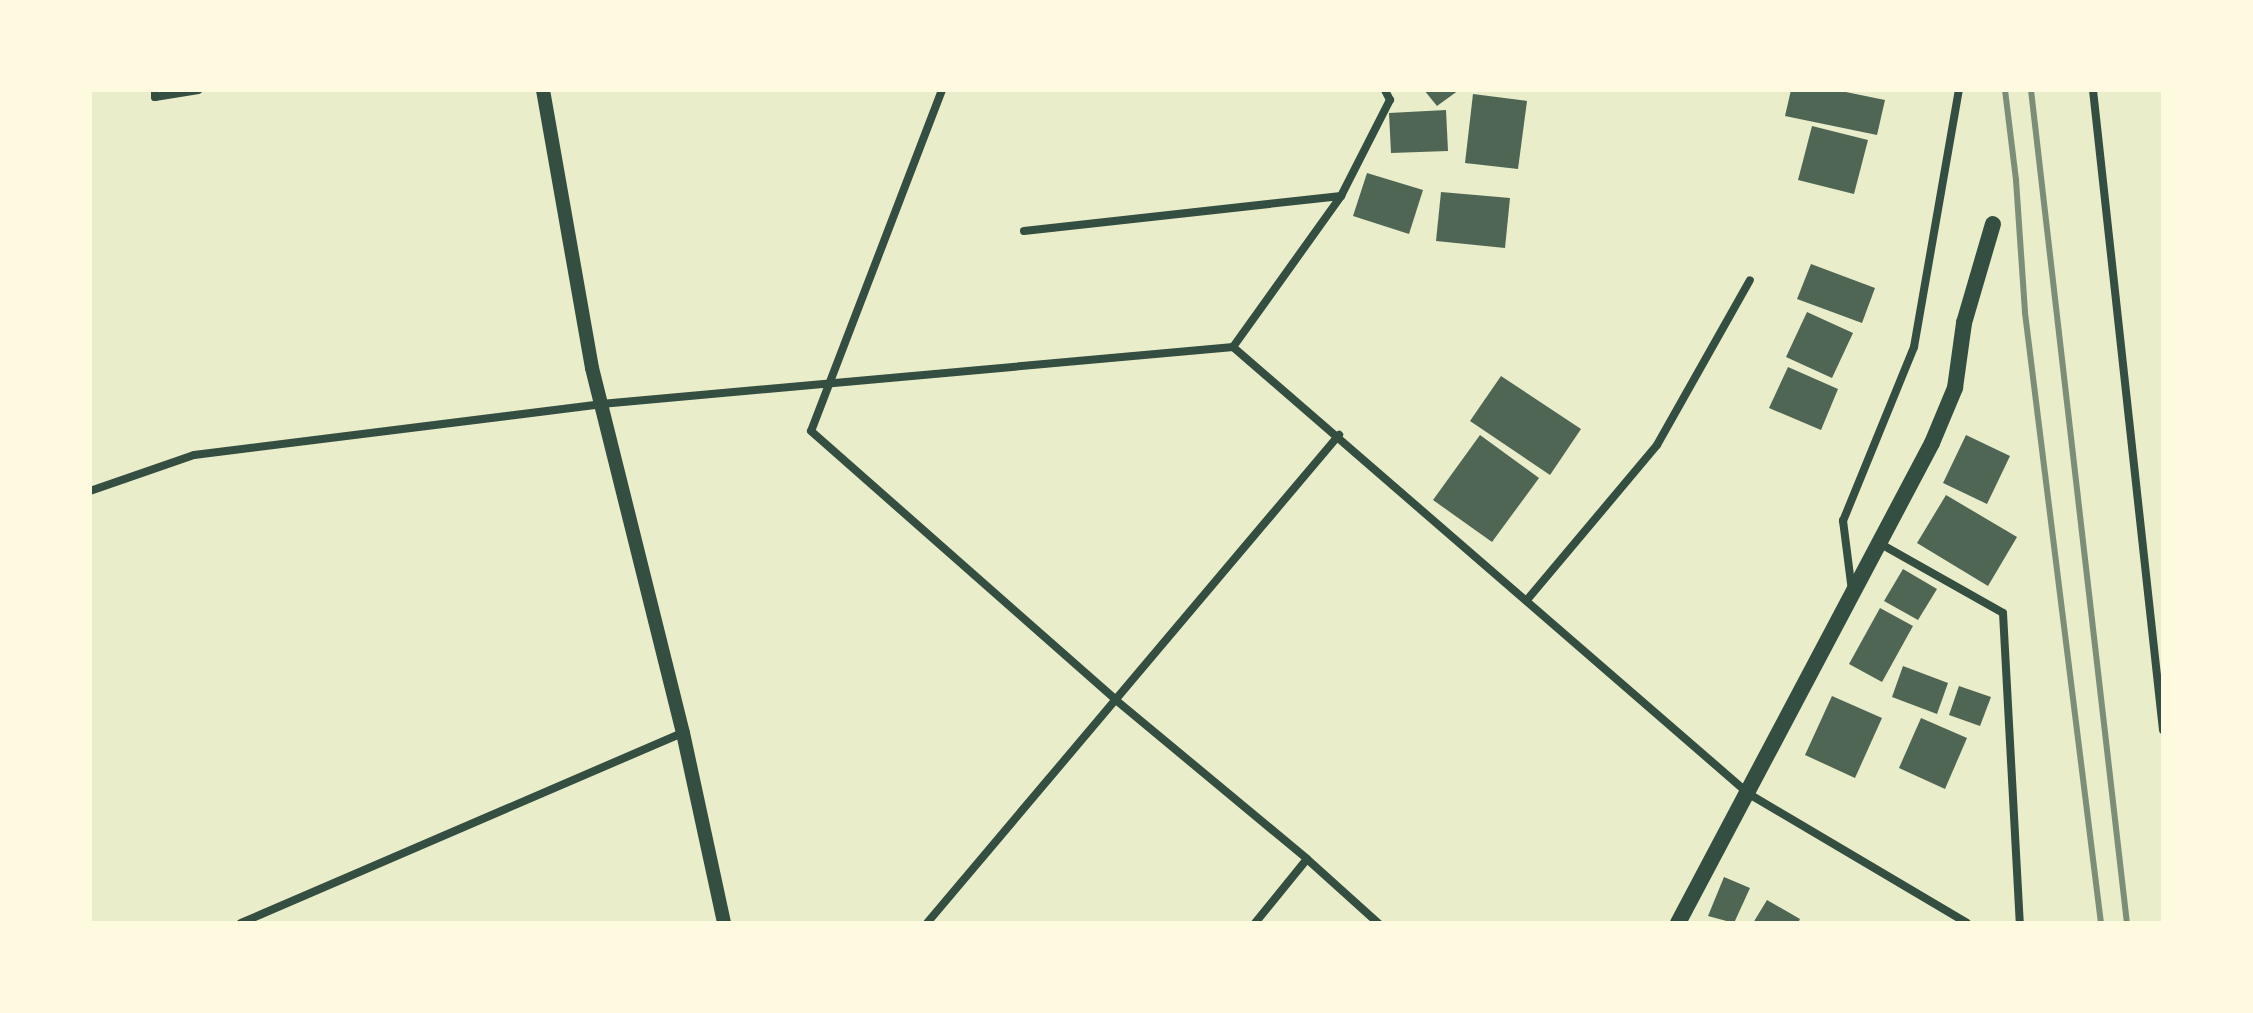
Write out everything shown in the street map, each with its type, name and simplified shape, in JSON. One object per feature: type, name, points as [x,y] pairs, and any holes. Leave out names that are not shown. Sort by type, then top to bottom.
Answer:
[{"type":"main road","points":[[1678,923],[1749,794],[1932,443],[1955,388],[1964,323],[1993,224]]},
{"type":"street","points":[[155,90],[155,97],[198,90]]},
{"type":"street","points":[[543,90],[601,404],[683,733],[724,923]]},
{"type":"street","points":[[942,90],[811,431],[1117,701],[1307,859],[1378,923]]},
{"type":"street","points":[[1233,347],[1341,196],[1390,100],[1385,90]]},
{"type":"street","points":[[1852,592],[1843,521],[1914,347],[1959,90]]},
{"type":"street","points":[[2093,90],[2163,730]]},
{"type":"street","points":[[1024,231],[1341,196]]},
{"type":"street","points":[[1527,600],[1657,445],[1750,280]]},
{"type":"street","points":[[90,491],[194,455],[601,404],[1233,347],[1339,435],[1749,794],[1967,923]]},
{"type":"street","points":[[927,923],[1339,435]]},
{"type":"street","points":[[1879,543],[2003,613],[2020,923]]},
{"type":"street","points":[[241,923],[683,733]]},
{"type":"street","points":[[1255,923],[1307,859]]},
{"type":"building","points":[[1424,90],[1459,90],[1437,106]]},
{"type":"building","points":[[1791,90],[1836,90],[1885,100],[1877,135],[1785,116]]},
{"type":"building","points":[[1473,94],[1527,101],[1518,169],[1465,163]]},
{"type":"building","points":[[1446,110],[1448,151],[1391,153],[1389,113]]},
{"type":"building","points":[[1812,126],[1868,140],[1854,194],[1798,180]]},
{"type":"building","points":[[1367,173],[1423,190],[1409,234],[1353,216]]},
{"type":"building","points":[[1441,192],[1510,198],[1505,248],[1436,241]]},
{"type":"building","points":[[1811,264],[1875,288],[1862,323],[1797,299]]},
{"type":"building","points":[[1807,312],[1853,333],[1832,378],[1786,357]]},
{"type":"building","points":[[1788,367],[1838,389],[1821,430],[1769,408]]},
{"type":"building","points":[[1501,376],[1581,429],[1550,475],[1470,421]]},
{"type":"building","points":[[1480,435],[1539,478],[1492,542],[1433,500]]},
{"type":"building","points":[[1966,435],[2010,456],[1987,504],[1943,483]]},
{"type":"building","points":[[1946,495],[2017,537],[1988,586],[1917,543]]},
{"type":"building","points":[[1903,569],[1937,589],[1918,620],[1884,601]]},
{"type":"building","points":[[1880,608],[1913,626],[1882,682],[1849,664]]},
{"type":"building","points":[[1903,666],[1948,683],[1937,714],[1892,697]]},
{"type":"building","points":[[1959,686],[1991,697],[1980,726],[1949,715]]},
{"type":"building","points":[[1832,696],[1882,718],[1855,778],[1805,755]]},
{"type":"building","points":[[1921,718],[1967,738],[1945,789],[1899,768]]},
{"type":"building","points":[[1724,877],[1750,888],[1734,923],[1708,916]]},
{"type":"building","points":[[1767,900],[1800,919],[1798,923],[1753,923]]},
{"type":"railway","points":[[2005,90],[2016,180],[2025,313],[2101,923]]},
{"type":"railway","points":[[2031,90],[2127,923]]}]
